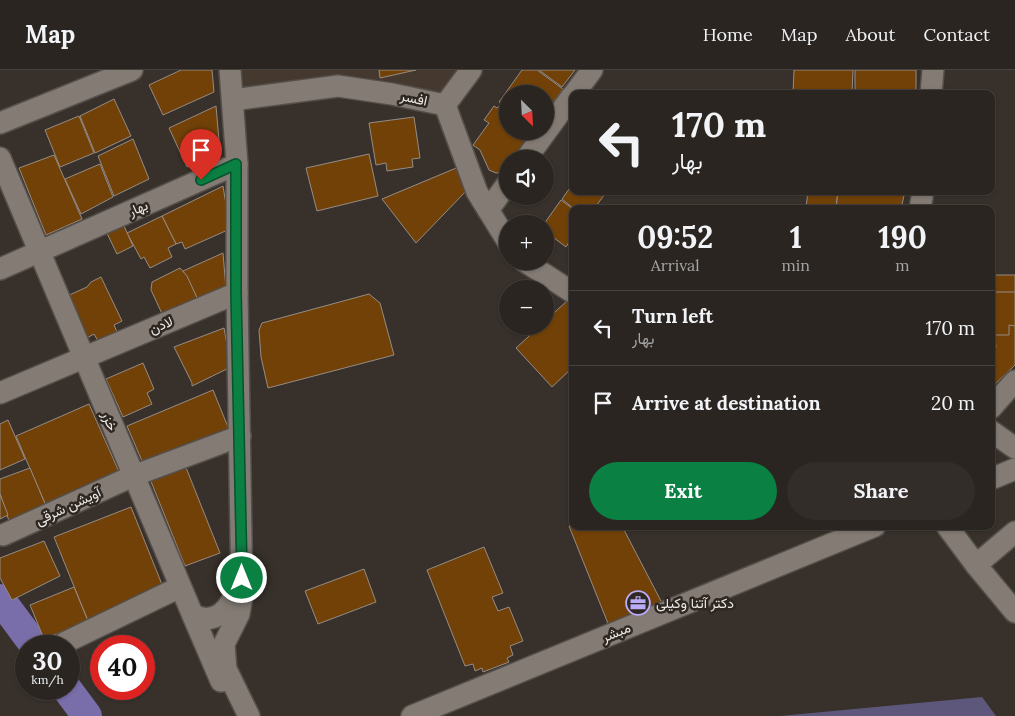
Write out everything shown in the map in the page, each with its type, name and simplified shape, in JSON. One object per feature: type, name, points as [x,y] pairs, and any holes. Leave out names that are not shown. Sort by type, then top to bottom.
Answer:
[{"type":"street","points":[[0,123],[132,70]]},
{"type":"street","points":[[230,70],[236,164],[236,293],[242,597],[239,614],[224,644],[226,669],[249,716]]},
{"type":"street","points":[[445,105],[471,70]]},
{"type":"street","points":[[577,90],[592,70]]},
{"type":"street","points":[[932,90],[933,70]]},
{"type":"street","name":"افسر","points":[[233,100],[338,86],[392,94],[445,105],[477,192],[499,228]]},
{"type":"street","points":[[533,150],[569,100]]},
{"type":"street","name":"خزر","points":[[0,158],[85,357],[132,476],[222,684],[238,716]]},
{"type":"street","name":"بهار","points":[[0,269],[236,164]]},
{"type":"street","points":[[488,210],[499,195]]},
{"type":"street","points":[[538,270],[569,290]]},
{"type":"street","name":"لادن","points":[[0,393],[236,293]]},
{"type":"street","points":[[995,404],[1015,381]]},
{"type":"street","points":[[995,434],[1015,448]]},
{"type":"street","name":"آویشن شرقی","points":[[3,535],[132,476],[240,436]]},
{"type":"street","points":[[995,476],[1015,469]]},
{"type":"street","name":"مبشر","points":[[412,716],[865,530]]},
{"type":"street","points":[[950,530],[1015,612]]},
{"type":"street","points":[[976,565],[1015,532]]},
{"type":"street","points":[[192,615],[202,620],[212,619],[224,612],[232,601],[242,559]]},
{"type":"street","points":[[80,635],[180,586]]},
{"type":"shaded area","points":[[241,70],[461,70],[443,95],[243,91]]},
{"type":"shaded area","points":[[982,697],[996,716],[780,716]]},
{"type":"building","points":[[181,70],[212,70],[214,92],[163,115],[149,85]]},
{"type":"building","points":[[379,70],[416,70],[380,78]]},
{"type":"building","points":[[522,70],[537,70],[563,89],[554,101],[554,85],[511,85]]},
{"type":"building","points":[[539,70],[575,70],[562,87]]},
{"type":"building","points":[[794,70],[853,70],[852,90],[793,90]]},
{"type":"building","points":[[855,70],[916,70],[916,90],[855,90]]},
{"type":"building","points":[[114,99],[131,136],[95,153],[80,116]]},
{"type":"building","points":[[216,106],[220,152],[187,167],[169,128]]},
{"type":"building","points":[[494,106],[497,108],[499,106],[499,140],[528,140],[521,150],[499,150],[499,173],[489,170],[480,150],[473,145],[489,123],[484,120]]},
{"type":"building","points":[[79,116],[94,153],[60,167],[45,130]]},
{"type":"building","points":[[414,117],[420,158],[412,159],[413,167],[387,171],[386,163],[376,165],[369,123]]},
{"type":"building","points":[[133,139],[149,179],[114,196],[98,156]]},
{"type":"building","points":[[369,154],[378,196],[317,211],[306,168]]},
{"type":"building","points":[[54,155],[82,219],[46,235],[19,168]]},
{"type":"building","points":[[100,164],[113,197],[81,214],[65,179]]},
{"type":"building","points":[[461,166],[469,188],[416,243],[382,199]]},
{"type":"building","points":[[223,186],[230,229],[185,249],[182,242],[176,244],[162,216]]},
{"type":"building","points":[[569,189],[569,195],[604,195],[597,205],[569,205],[562,199]]},
{"type":"building","points":[[808,195],[838,195],[836,205],[806,205]]},
{"type":"building","points":[[838,195],[904,195],[902,205],[836,205]]},
{"type":"building","points":[[561,200],[569,206],[569,242],[566,247],[554,238],[554,215],[550,215]]},
{"type":"building","points":[[162,216],[176,244],[168,248],[172,257],[150,268],[144,257],[141,259],[127,233]]},
{"type":"building","points":[[120,217],[133,246],[117,254],[103,225]]},
{"type":"building","points":[[223,253],[226,289],[199,302],[183,271]]},
{"type":"building","points":[[180,268],[187,276],[199,302],[164,318],[151,290],[152,282]]},
{"type":"building","points":[[995,275],[1015,275],[1015,365],[995,384]]},
{"type":"building","points":[[101,277],[122,321],[114,325],[117,332],[98,341],[94,334],[85,339],[65,297],[87,287],[91,282]]},
{"type":"building","points":[[995,292],[1015,292],[1015,326],[1009,325],[1009,335],[995,335]]},
{"type":"building","points":[[369,294],[380,303],[394,355],[268,388],[261,357],[259,330],[262,323]]},
{"type":"building","points":[[567,301],[569,303],[569,371],[552,387],[516,348],[530,335],[554,335],[554,313]]},
{"type":"building","points":[[224,328],[231,367],[192,386],[174,347]]},
{"type":"building","points":[[143,363],[154,389],[147,393],[152,404],[123,417],[106,379]]},
{"type":"building","points":[[213,390],[230,432],[145,468],[127,426]]},
{"type":"building","points":[[89,404],[120,474],[46,506],[16,436]]},
{"type":"building","points":[[8,420],[25,459],[0,470],[0,424]]},
{"type":"building","points":[[185,465],[220,553],[185,566],[150,479]]},
{"type":"building","points":[[30,468],[46,506],[9,521],[0,494],[0,479]]},
{"type":"building","points":[[0,494],[8,515],[0,519]]},
{"type":"building","points":[[131,507],[163,587],[88,621],[54,537]]},
{"type":"building","points":[[571,530],[624,530],[662,603],[609,626]]},
{"type":"building","points":[[44,541],[60,576],[12,600],[0,578],[0,558]]},
{"type":"building","points":[[484,547],[503,593],[492,597],[498,611],[509,607],[523,641],[510,646],[513,655],[507,658],[509,662],[483,672],[482,668],[475,671],[473,664],[465,666],[427,570]]},
{"type":"building","points":[[364,569],[376,602],[318,624],[305,591]]},
{"type":"building","points":[[74,587],[88,621],[54,635],[42,635],[30,605]]},
{"type":"waterway","points":[[0,599],[27,635]]},
{"type":"waterway","points":[[75,700],[87,716]]},
{"type":"place","name":"دکتر آتنا وکیلی","points":[[638,603]]},
{"type":"route","points":[[201,180],[236,164],[236,293],[242,578]]}]
